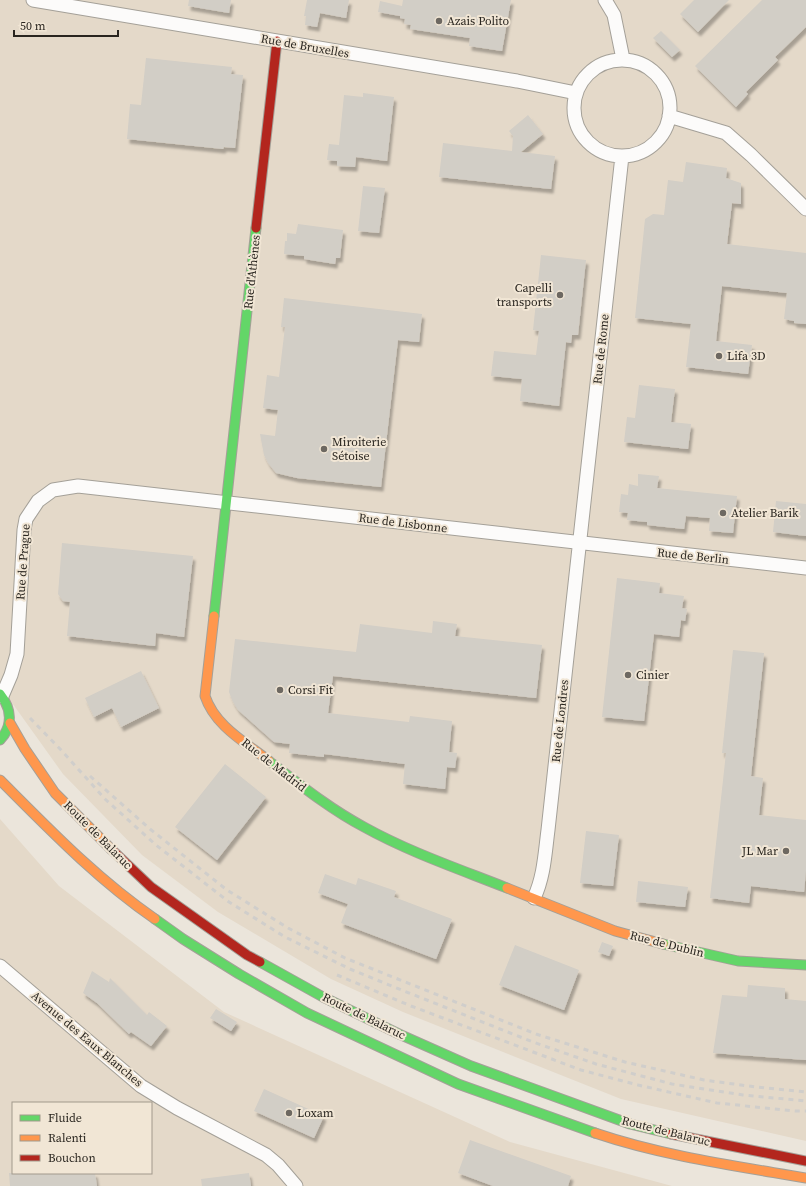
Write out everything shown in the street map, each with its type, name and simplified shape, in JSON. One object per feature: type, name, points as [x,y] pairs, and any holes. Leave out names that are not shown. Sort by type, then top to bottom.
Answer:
[{"type":"main road","name":"Rue d'Athènes","points":[[226,502],[277,41]]},
{"type":"main road","name":"Rue de Madrid","points":[[226,502],[205,696],[213,715],[225,727],[312,794],[363,827],[407,848],[534,898]]},
{"type":"main road","name":"Route de Balaruc","points":[[1,695],[11,714],[10,723],[24,749],[55,793],[102,841],[151,887],[254,959],[324,997],[399,1034],[471,1066],[552,1096],[630,1124],[708,1142],[806,1161]]},
{"type":"main road","points":[[0,740],[7,731],[10,723]]},
{"type":"main road","name":"Route de Balaruc","points":[[0,780],[76,856],[133,904],[183,939],[239,974],[307,1013],[458,1084],[625,1142],[710,1162],[806,1178]]},
{"type":"main road","name":"Rue de Dublin","points":[[534,898],[615,931],[679,949],[738,960],[806,965]]},
{"type":"street","name":"Rue de Bruxelles","points":[[34,0],[516,81],[576,93]]},
{"type":"street","points":[[605,0],[614,15],[623,59]]},
{"type":"street","points":[[623,59],[639,63],[653,71],[664,84],[669,100],[669,116],[663,132],[652,145],[638,153],[622,156],[607,154],[594,147],[583,136],[576,123],[574,108],[576,93],[583,79],[594,68],[608,61],[623,59]]},
{"type":"street","points":[[669,116],[726,133],[751,155],[806,210]]},
{"type":"street","name":"Rue de Rome","points":[[580,543],[622,156]]},
{"type":"street","name":"Rue de Prague","points":[[1,695],[11,675],[17,654],[24,530],[26,519],[38,501],[53,490],[78,486],[226,502]]},
{"type":"street","name":"Rue de Lisbonne","points":[[226,502],[580,543]]},
{"type":"street","name":"Rue de Berlin","points":[[580,543],[806,568]]},
{"type":"street","name":"Rue de Londres","points":[[534,898],[543,868],[548,830],[580,543]]},
{"type":"street","name":"Avenue des Eaux Blanches","points":[[0,966],[141,1086],[177,1108],[266,1155],[278,1165],[296,1186]]},
{"type":"shaded area","points":[[0,0],[806,0],[806,1141],[621,1099],[403,1012],[331,979],[218,912],[142,855],[63,774],[0,686]]},
{"type":"shaded area","points":[[0,819],[59,886],[224,1012],[510,1142],[672,1186],[0,1186]]},
{"type":"building","points":[[189,0],[231,0],[229,13],[188,6]]},
{"type":"building","points":[[307,0],[349,0],[346,18],[320,13],[317,27],[305,25],[306,16],[304,16]]},
{"type":"building","points":[[403,0],[511,0],[502,51],[469,46],[470,38],[410,29],[411,25],[404,24],[405,19],[400,18],[400,16],[378,12],[380,1],[402,6]]},
{"type":"building","points":[[694,0],[729,0],[698,32],[680,14]]},
{"type":"building","points":[[762,0],[806,0],[806,27],[775,57],[778,60],[746,92],[748,94],[736,107],[695,66]]},
{"type":"building","points":[[661,31],[680,50],[672,57],[653,38]]},
{"type":"building","points":[[146,58],[232,67],[231,74],[243,75],[235,148],[224,147],[223,149],[127,139],[130,104],[141,105]]},
{"type":"building","points":[[363,93],[394,97],[387,161],[356,157],[355,167],[337,166],[337,161],[327,160],[329,144],[339,145],[344,95],[363,97]]},
{"type":"building","points":[[528,115],[543,134],[521,152],[555,156],[551,189],[439,177],[443,143],[512,151],[513,136],[509,131]]},
{"type":"building","points":[[686,162],[727,168],[726,178],[741,183],[741,204],[732,203],[727,244],[806,253],[806,324],[794,323],[794,321],[784,319],[787,293],[722,286],[716,341],[752,345],[748,374],[686,367],[691,324],[635,318],[645,219],[653,214],[664,215],[668,180],[683,182]]},
{"type":"building","points":[[363,186],[385,188],[379,233],[358,231]]},
{"type":"building","points":[[298,224],[343,230],[340,258],[336,258],[335,264],[304,259],[304,256],[284,254],[287,233],[296,234]]},
{"type":"building","points":[[541,255],[586,260],[578,335],[572,335],[571,343],[566,342],[559,406],[520,401],[522,379],[491,376],[494,351],[536,355],[539,331],[533,330]]},
{"type":"building","points":[[284,298],[422,314],[419,342],[398,340],[381,487],[297,478],[276,473],[268,463],[264,455],[260,434],[275,436],[278,410],[263,408],[267,375],[279,377],[285,327],[281,327]]},
{"type":"building","points":[[639,385],[675,389],[671,422],[691,424],[688,449],[624,442],[627,417],[635,418]]},
{"type":"building","points":[[638,474],[659,476],[657,488],[737,496],[733,533],[709,531],[710,518],[686,516],[684,529],[647,525],[647,522],[627,520],[628,513],[619,512],[621,494],[628,495],[629,484],[638,486]]},
{"type":"building","points":[[776,501],[806,504],[806,536],[773,532]]},
{"type":"building","points":[[62,543],[193,556],[184,637],[156,633],[155,646],[67,636],[70,602],[63,601],[58,594]]},
{"type":"building","name":"Cinier","points":[[617,578],[660,583],[659,593],[684,596],[682,608],[687,609],[685,621],[681,620],[679,637],[654,634],[644,721],[602,717]]},
{"type":"building","name":"Corsi Fit","points":[[433,621],[457,624],[455,636],[542,645],[536,698],[333,676],[328,713],[409,722],[410,716],[452,721],[449,752],[457,753],[455,768],[447,767],[445,789],[403,784],[405,764],[324,754],[324,757],[289,753],[290,744],[274,742],[238,710],[229,692],[235,639],[356,652],[360,624],[432,633]]},
{"type":"building","points":[[733,650],[764,653],[751,776],[763,778],[759,815],[806,820],[806,871],[804,892],[751,886],[749,903],[710,898],[726,753],[722,753]]},
{"type":"building","points":[[141,671],[159,708],[121,727],[112,708],[94,717],[85,698]]},
{"type":"building","points":[[225,764],[266,797],[217,860],[175,827]]},
{"type":"building","points":[[586,831],[619,835],[613,886],[580,883]]},
{"type":"building","points":[[325,874],[356,885],[358,878],[396,891],[394,897],[452,919],[436,959],[341,923],[348,904],[318,893]]},
{"type":"building","points":[[638,881],[688,887],[685,907],[636,902]]},
{"type":"building","points":[[602,942],[613,946],[609,956],[598,952]]},
{"type":"building","points":[[515,945],[579,970],[564,1010],[499,985]]},
{"type":"building","points":[[92,971],[109,982],[110,978],[147,1015],[149,1012],[167,1026],[151,1046],[131,1032],[129,1034],[97,1003],[83,993]]},
{"type":"building","points":[[748,985],[785,988],[785,999],[806,1001],[806,1060],[713,1053],[722,995],[747,997]]},
{"type":"building","points":[[216,1009],[237,1022],[231,1031],[210,1018]]},
{"type":"building","name":"Loxam","points":[[264,1089],[324,1116],[314,1138],[254,1111]]},
{"type":"building","points":[[470,1140],[571,1176],[568,1186],[493,1186],[458,1173]]},
{"type":"building","points":[[9,1173],[95,1174],[97,1186],[10,1186]]},
{"type":"building","points":[[249,1173],[251,1186],[202,1186],[201,1179]]},
{"type":"railway","points":[[30,718],[105,799],[156,845],[229,902],[285,937],[350,969],[533,1042],[596,1064],[672,1084],[743,1095],[806,1101]]},
{"type":"railway","points":[[90,776],[150,829],[227,890],[288,928],[345,958],[536,1034],[625,1062],[704,1080],[806,1092]]},
{"type":"railway","points":[[337,975],[411,1006],[581,1070],[717,1103],[806,1111]]},
{"type":"traffic: fast","points":[[214,616],[256,228]]},
{"type":"traffic: fast","points":[[0,694],[9,711],[9,723],[0,740]]},
{"type":"traffic: fast","points":[[269,761],[327,804],[364,827],[416,852],[507,888]]},
{"type":"traffic: fast","points":[[155,919],[183,939],[239,974],[307,1013],[458,1084],[595,1133]]},
{"type":"traffic: fast","points":[[663,944],[738,961],[806,965]]},
{"type":"traffic: fast","points":[[260,962],[323,997],[399,1034],[471,1066],[630,1124],[671,1134]]},
{"type":"traffic: slow","points":[[214,616],[205,696],[210,707],[223,725],[269,761]]},
{"type":"traffic: slow","points":[[10,723],[25,749],[55,793],[111,849]]},
{"type":"traffic: slow","points":[[0,780],[94,871],[155,919]]},
{"type":"traffic: slow","points":[[507,888],[615,931],[663,944]]},
{"type":"traffic: slow","points":[[595,1133],[673,1154],[726,1165],[806,1178]]},
{"type":"traffic: jam","points":[[256,228],[277,41]]},
{"type":"traffic: jam","points":[[111,849],[151,887],[247,955],[260,962]]},
{"type":"traffic: jam","points":[[671,1134],[806,1161]]},
{"type":"place","name":"Azais Polito","points":[[439,21]]},
{"type":"place","name":"Capelli transports","points":[[560,295]]},
{"type":"place","name":"Lifa 3D","points":[[719,356]]},
{"type":"place","name":"Miroiterie Sétoise","points":[[324,449]]},
{"type":"place","name":"Atelier Barik","points":[[723,513]]},
{"type":"place","name":"Cinier","points":[[628,675]]},
{"type":"place","name":"Corsi Fit","points":[[280,690]]},
{"type":"place","name":"JL Mar","points":[[786,851]]},
{"type":"place","name":"Loxam","points":[[289,1113]]}]
